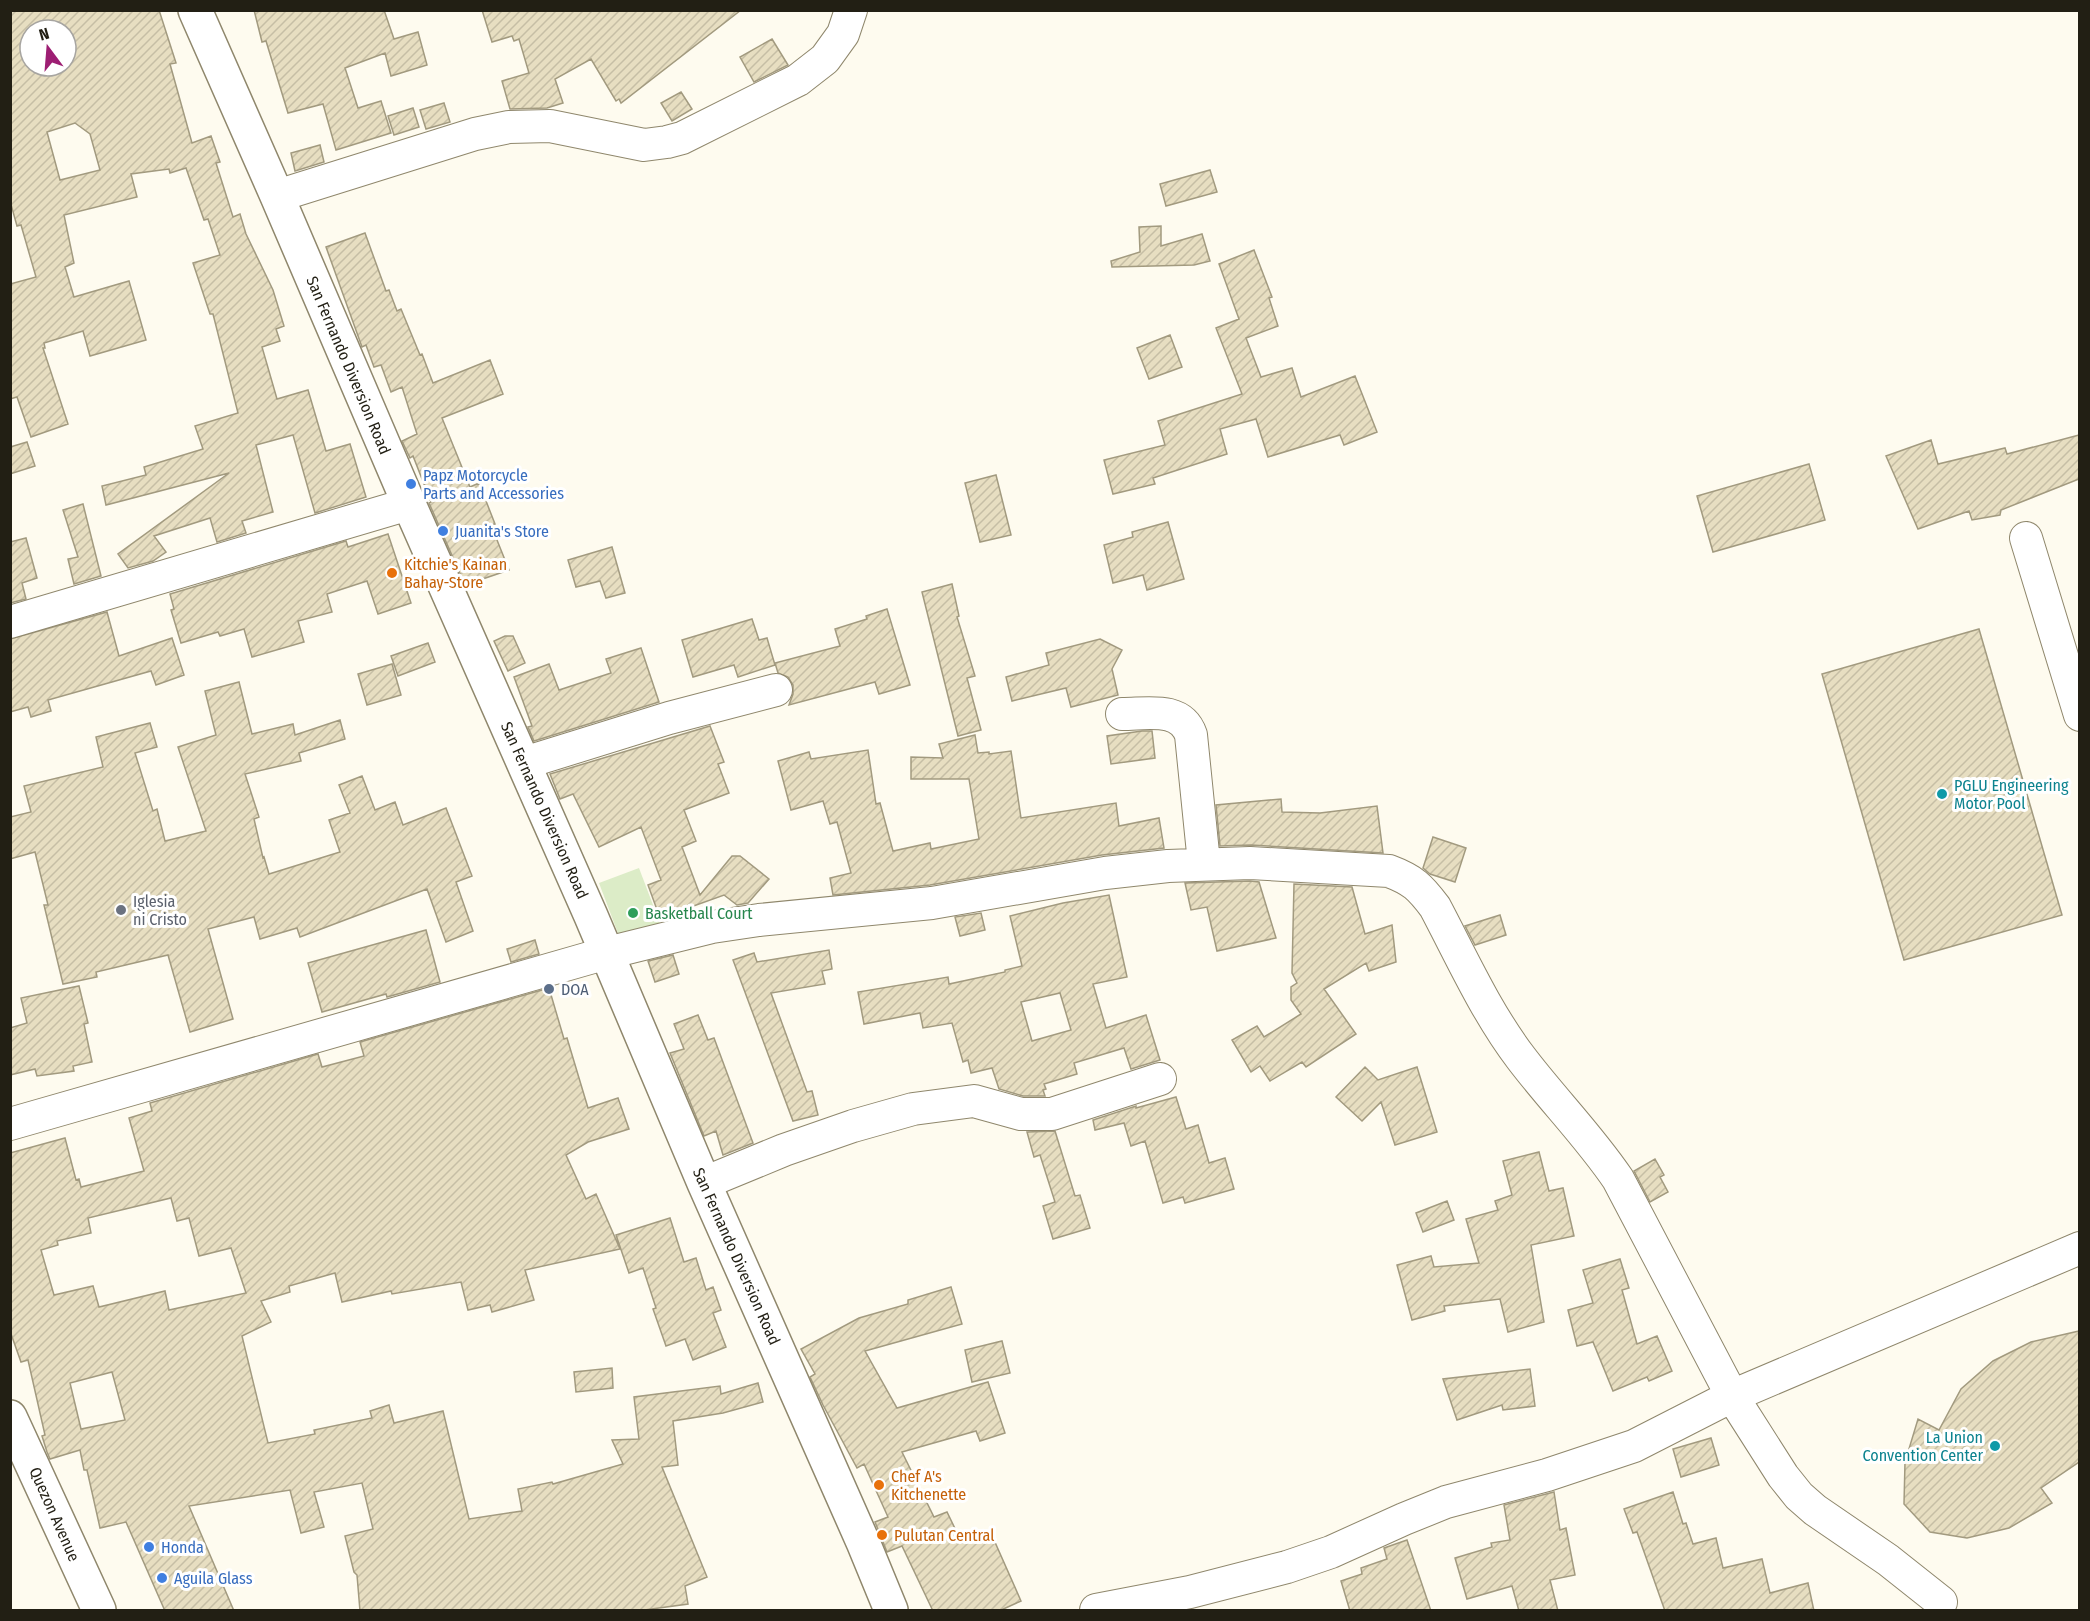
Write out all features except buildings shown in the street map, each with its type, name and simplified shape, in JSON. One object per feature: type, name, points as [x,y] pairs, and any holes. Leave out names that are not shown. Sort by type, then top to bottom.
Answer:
[{"type":"main road","name":"San Fernando Diversion Road","points":[[195,10],[607,953],[704,1183],[863,1542],[891,1611]]},
{"type":"main road","name":"Quezon Avenue","points":[[10,1417],[99,1611]]},
{"type":"street","points":[[277,195],[475,134],[509,127],[550,126],[644,145],[675,140],[798,80],[825,59],[843,34],[851,10]]},
{"type":"street","points":[[10,622],[409,504]]},
{"type":"street","points":[[2026,538],[2079,715]]},
{"type":"street","points":[[524,763],[669,718],[776,690]]},
{"type":"street","points":[[1122,714],[1165,713],[1179,718],[1188,728],[1191,735],[1204,863]]},
{"type":"street","points":[[10,1124],[607,953],[712,927],[759,920],[932,903],[1105,873],[1204,863],[1250,863],[1389,871],[1408,878],[1423,890],[1435,907],[1493,1018],[1520,1057],[1618,1179],[1732,1396],[1783,1476],[1799,1496],[1839,1527],[1888,1560],[1941,1602]]},
{"type":"street","points":[[704,1183],[784,1150],[853,1126],[913,1109],[974,1101],[1022,1114],[1052,1114],[1160,1079]]},
{"type":"street","points":[[1096,1611],[1190,1592],[1287,1567],[1331,1552],[1446,1502],[1547,1475],[1634,1446],[1732,1396],[2079,1248]]},
{"type":"green space","name":"Basketball Court","points":[[639,868],[667,942],[627,957],[599,883]]},
{"type":"place","name":"Papz Motorcycle Parts and Accessories","points":[[411,484]]},
{"type":"place","name":"Juanita's Store","points":[[443,531]]},
{"type":"place","name":"Kitchie's Kainan Bahay-Store","points":[[392,573]]},
{"type":"place","name":"PGLU Engineering Motor Pool","points":[[1942,794]]},
{"type":"place","name":"Iglesia ni Cristo","points":[[121,910]]},
{"type":"place","name":"Basketball Court","points":[[633,913]]},
{"type":"place","name":"DOA","points":[[549,989]]},
{"type":"place","name":"La Union Convention Center","points":[[1995,1446]]},
{"type":"place","name":"Chef A's Kitchenette","points":[[879,1485]]},
{"type":"place","name":"Pulutan Central","points":[[882,1535]]},
{"type":"place","name":"Honda","points":[[149,1547]]},
{"type":"place","name":"Aguila Glass","points":[[162,1578]]}]
